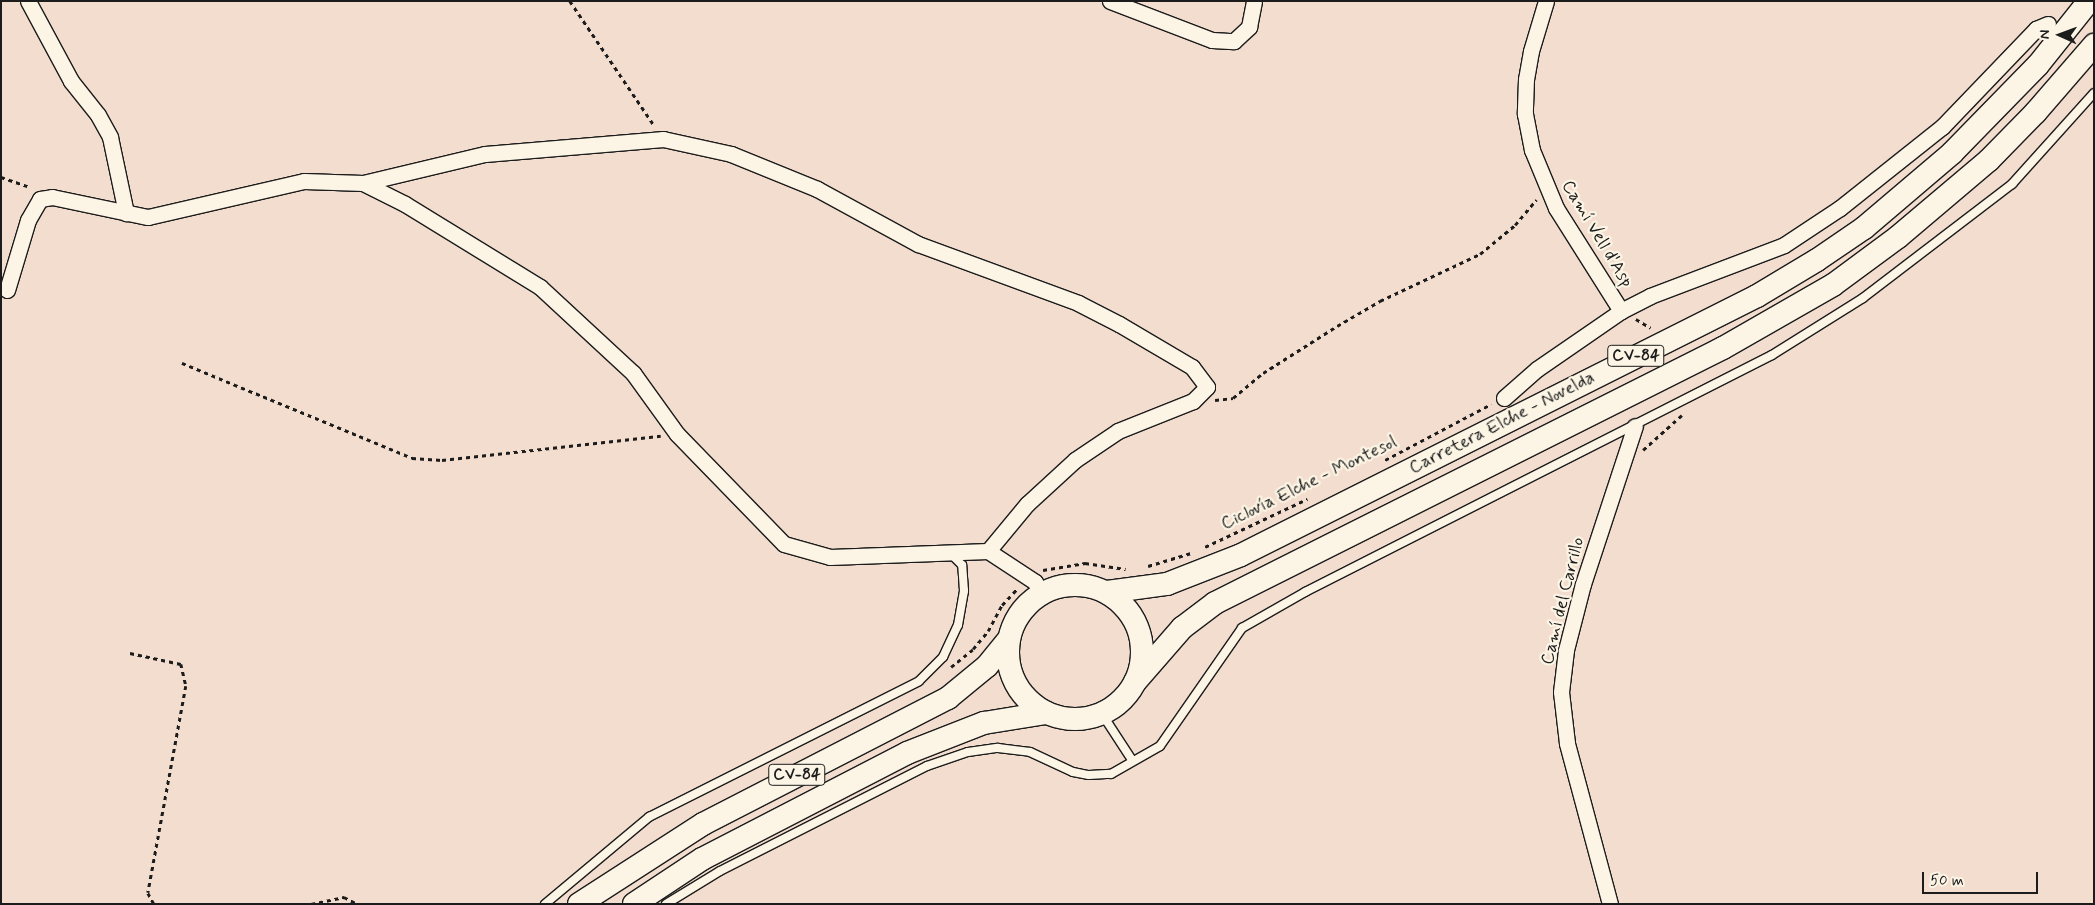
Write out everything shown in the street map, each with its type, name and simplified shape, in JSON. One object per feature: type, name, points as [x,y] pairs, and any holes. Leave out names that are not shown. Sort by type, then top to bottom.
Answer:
[{"type":"main road","name":"Carretera Elche - Novelda","points":[[1107,592],[1167,584],[1241,555],[1757,296],[1817,260],[1864,228],[1952,153],[2038,65],[2089,1]]},
{"type":"main road","name":"Carretera Elche - Novelda","points":[[1135,682],[1182,628],[1215,603],[1723,348],[1833,285],[1898,237],[1989,160],[2036,112],[2094,45]]},
{"type":"main road","name":"CV-84","points":[[579,904],[703,824],[948,698],[987,666],[1008,640],[1019,613],[1035,586],[1076,584],[1107,592],[1128,610],[1140,636],[1140,668],[1135,682],[1121,701],[1102,714],[1068,719],[1046,713],[1024,696],[1009,666],[1008,640]]},
{"type":"main road","name":"CV-84","points":[[634,904],[702,859],[907,754],[984,723],[1046,713]]},
{"type":"street","points":[[28,1],[71,81],[98,114],[110,137],[126,213]]},
{"type":"street","points":[[1110,1],[1212,40],[1234,41],[1249,27],[1254,1]]},
{"type":"street","name":"Camí Vell d'Asp","points":[[1546,1],[1531,51],[1525,114],[1532,150],[1546,188],[1626,314]]},
{"type":"street","points":[[1504,398],[1537,369],[1626,314],[1650,296],[1784,245],[1840,208],[1942,127],[2036,28],[2048,24]]},
{"type":"street","points":[[7,290],[28,220],[40,199],[52,197],[148,217],[304,181],[363,183],[485,154],[663,139],[731,154],[817,189],[918,244],[1078,303],[1120,324],[1192,367],[1207,388],[1193,402],[1118,432],[1075,460],[1027,504],[988,552]]},
{"type":"street","points":[[363,183],[405,204],[540,286],[633,372],[677,434],[784,544],[830,556],[988,552],[1035,586]]},
{"type":"street","name":"Camí del Carrillo","points":[[1610,904],[1567,743],[1561,692],[1566,650],[1584,584],[1635,426]]},
{"type":"lane","points":[[666,904],[720,871],[927,766],[968,752],[998,748],[1030,752],[1073,772],[1089,775],[1111,774],[1132,760],[1160,746],[1242,628],[1305,592],[1772,355],[1864,298],[2012,184],[2094,93]]},
{"type":"lane","points":[[545,904],[649,817],[919,681],[943,657],[958,625],[964,591],[962,565],[950,553]]},
{"type":"lane","points":[[1102,714],[1132,760]]},
{"type":"path","points":[[570,1],[663,139]]},
{"type":"path","points":[[1,177],[52,197]]},
{"type":"path","points":[[1203,392],[1214,400],[1233,398],[1263,373],[1337,326],[1380,301],[1480,254],[1515,225],[1546,188]]},
{"type":"path","points":[[1626,314],[1639,312]]},
{"type":"path","points":[[182,363],[412,458],[442,460],[677,434]]},
{"type":"path","name":"Ciclovía Elche - Montesol","points":[[1378,464],[1504,398]]},
{"type":"path","points":[[1642,451],[1685,412]]},
{"type":"path","name":"Ciclovía Elche - Montesol","points":[[1144,567],[1197,551],[1309,498]]},
{"type":"path","points":[[944,672],[973,649],[988,630],[1002,605],[1035,586],[1044,570],[1066,564],[1085,563],[1110,569],[1131,569]]},
{"type":"path","points":[[130,652],[181,664],[186,686],[148,893],[154,904]]},
{"type":"path","points":[[311,904],[344,897],[358,904]]}]
